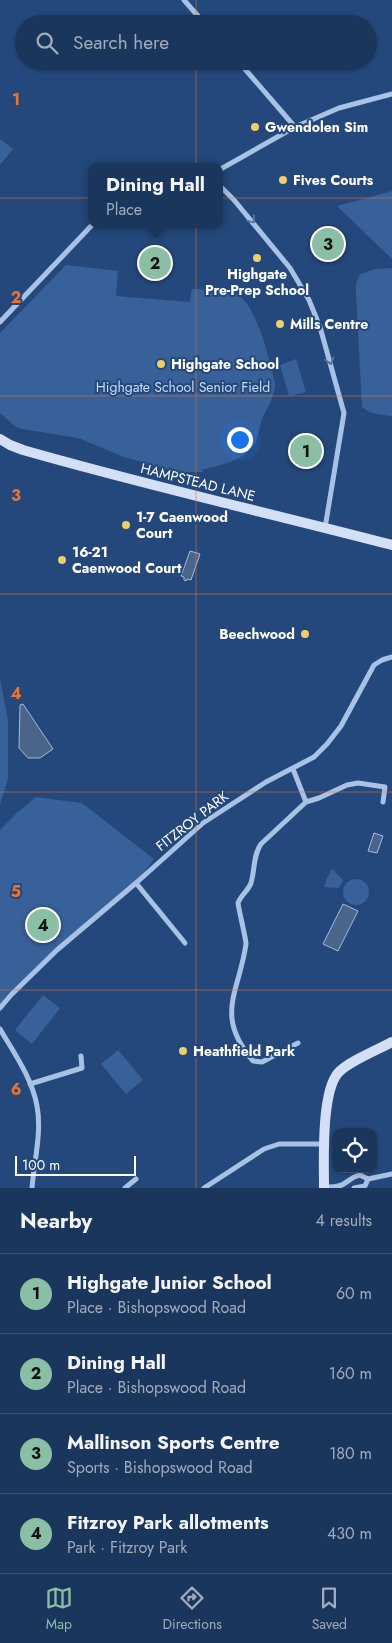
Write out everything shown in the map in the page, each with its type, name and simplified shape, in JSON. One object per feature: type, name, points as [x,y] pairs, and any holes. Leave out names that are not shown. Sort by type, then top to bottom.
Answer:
[{"type":"main road","name":"HAMPSTEAD LANE","points":[[0,439],[23,450],[122,478],[169,488],[392,545]]},
{"type":"main road","points":[[324,1188],[328,1100],[338,1073],[392,1042]]},
{"type":"street","points":[[184,0],[197,15]]},
{"type":"street","points":[[246,70],[295,127]]},
{"type":"street","points":[[223,168],[295,127],[339,108],[392,94]]},
{"type":"street","points":[[223,189],[290,268],[309,300],[320,328],[344,413],[325,528]]},
{"type":"street","points":[[0,322],[89,228]]},
{"type":"street","name":"FITZROY PARK","points":[[0,1008],[57,950],[203,823],[266,782],[314,757],[341,726],[374,665],[392,657]]},
{"type":"street","points":[[293,769],[306,802]]},
{"type":"street","points":[[298,1043],[262,1062],[253,1061],[244,1050],[238,1037],[232,1020],[231,1005],[246,942],[238,903],[251,884],[257,850],[274,831],[306,802],[347,785],[358,783],[385,787],[383,802]]},
{"type":"street","points":[[136,883],[185,944]]},
{"type":"street","points":[[0,1029],[30,1084],[38,1107],[39,1124],[32,1188]]},
{"type":"street","points":[[30,1084],[82,1068],[82,1056]]},
{"type":"street","points":[[204,1188],[264,1148],[279,1144],[325,1144]]},
{"type":"street","points":[[324,1188],[337,1187],[345,1184],[351,1177],[360,1175],[368,1179],[392,1174]]},
{"type":"street","points":[[125,1188],[136,1179]]},
{"type":"street","points":[[345,1184],[353,1188],[365,1186],[368,1179]]},
{"type":"green space","points":[[0,139],[13,149],[0,165]]},
{"type":"green space","points":[[392,191],[392,259],[337,206]]},
{"type":"green space","name":"Highgate School Senior Field","points":[[66,265],[118,271],[116,296],[190,302],[192,289],[209,289],[233,293],[245,301],[262,335],[275,388],[262,419],[257,439],[244,455],[202,470],[203,472],[177,472],[124,457],[78,438],[16,427],[0,413],[0,333]]},
{"type":"green space","points":[[392,268],[392,416],[372,413],[362,407],[356,283],[360,274],[376,269]]},
{"type":"green space","points":[[296,359],[306,392],[289,396],[280,365]]},
{"type":"green space","points":[[0,679],[8,720],[8,779],[0,804]]},
{"type":"green space","points":[[36,797],[82,803],[154,859],[136,883],[57,950],[0,1008],[0,830]]},
{"type":"green space","points":[[332,869],[343,880],[339,888],[324,887]]},
{"type":"green space","points":[[356,879],[365,883],[369,892],[365,901],[356,905],[347,901],[343,892],[347,883]]},
{"type":"green space","points":[[43,995],[60,1008],[32,1044],[15,1030]]},
{"type":"green space","points":[[118,1050],[143,1080],[126,1094],[101,1064]]},
{"type":"shaded area","points":[[190,551],[200,554],[191,580],[187,579],[186,581],[181,576]]},
{"type":"shaded area","points":[[23,704],[53,749],[40,758],[28,758],[19,748],[20,705]]},
{"type":"shaded area","points":[[374,833],[383,836],[377,853],[368,851]]},
{"type":"shaded area","points":[[343,904],[358,911],[338,951],[323,944]]},
{"type":"place","name":"Gwendolen Sim","points":[[255,127]]},
{"type":"place","name":"Fives Courts","points":[[283,180]]},
{"type":"place","name":"Mallinson Sports Centre","points":[[328,244]]},
{"type":"place","name":"Highgate Pre-Prep School","points":[[257,258]]},
{"type":"place","name":"Dining Hall","points":[[155,263]]},
{"type":"place","name":"Mills Centre","points":[[280,324]]},
{"type":"place","name":"Highgate School","points":[[161,364]]},
{"type":"place","name":"Highgate Junior School","points":[[306,451]]},
{"type":"place","name":"1-7 Caenwood Court","points":[[126,525]]},
{"type":"place","name":"16-21 Caenwood Court","points":[[62,560]]},
{"type":"place","name":"Beechwood","points":[[305,634]]},
{"type":"place","name":"Fitzroy Park allotments","points":[[43,925]]},
{"type":"place","name":"Heathfield Park","points":[[183,1051]]}]
